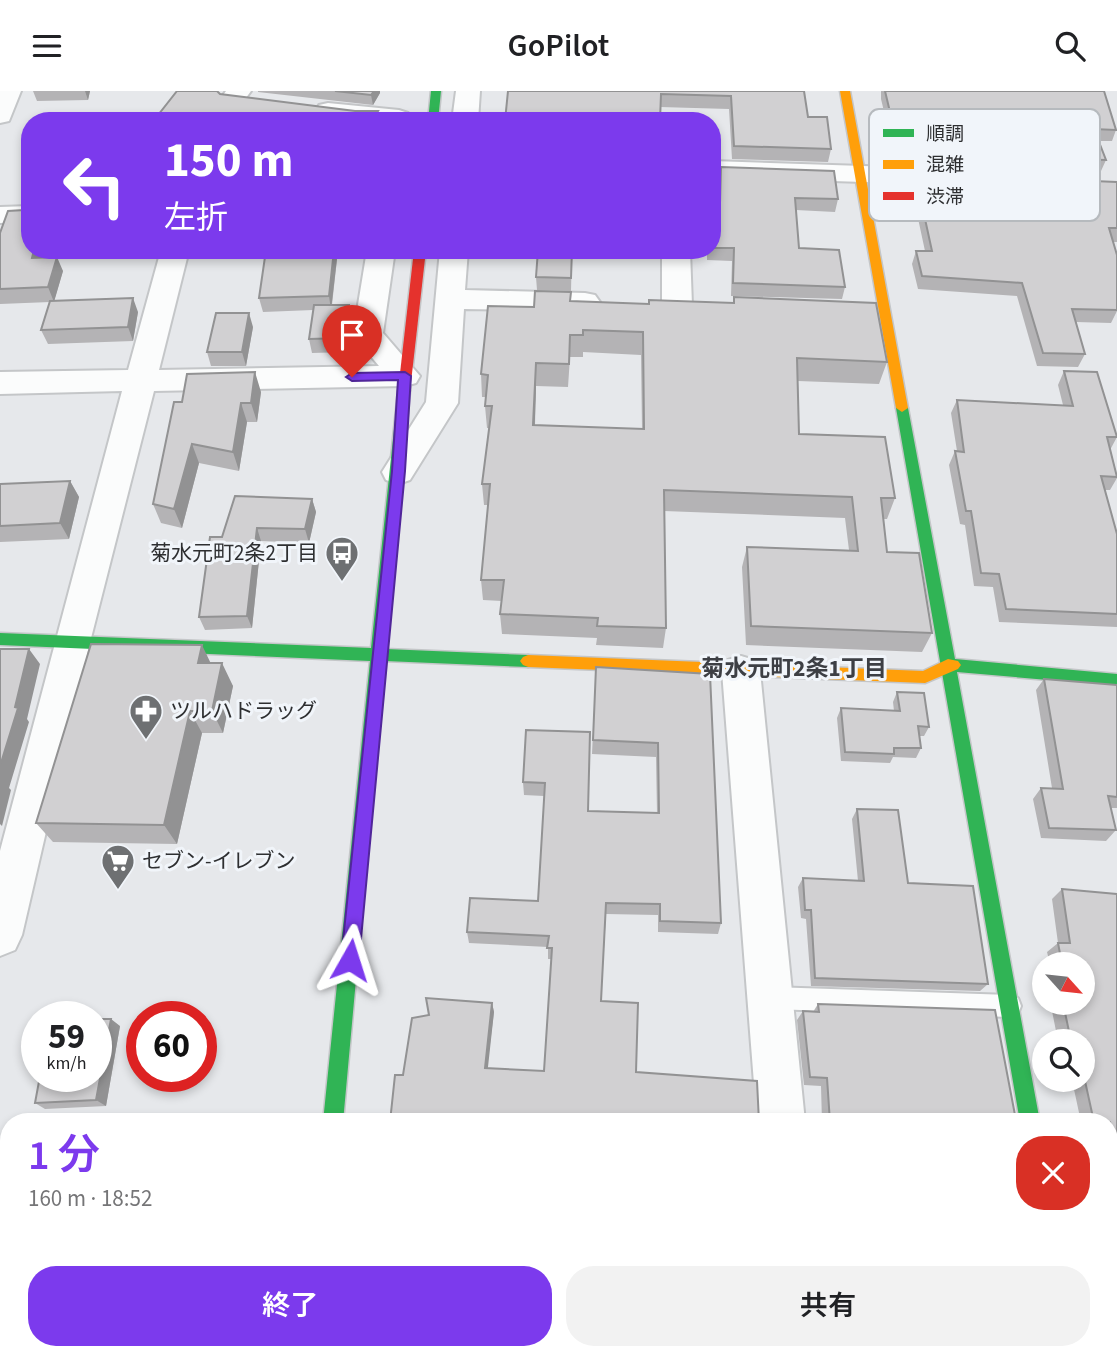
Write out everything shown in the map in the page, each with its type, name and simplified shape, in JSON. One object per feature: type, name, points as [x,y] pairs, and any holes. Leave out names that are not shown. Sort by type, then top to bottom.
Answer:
[{"type":"street","points":[[0,115],[9,91]]},
{"type":"street","points":[[399,112],[402,91]]},
{"type":"street","points":[[434,112],[436,91]]},
{"type":"street","points":[[466,112],[468,91]]},
{"type":"street","points":[[845,91],[860,173],[871,312],[948,665],[1028,1113]]},
{"type":"street","points":[[227,112],[244,98]]},
{"type":"street","points":[[302,107],[342,112]]},
{"type":"street","points":[[721,169],[869,173]]},
{"type":"street","points":[[0,215],[21,214]]},
{"type":"street","points":[[0,935],[72,642],[173,259]]},
{"type":"street","points":[[380,259],[368,335],[405,376]]},
{"type":"street","points":[[334,1113],[398,471],[405,376],[419,259]]},
{"type":"street","points":[[398,471],[442,403],[453,259]]},
{"type":"street","points":[[676,259],[677,305]]},
{"type":"street","points":[[450,299],[610,303]]},
{"type":"street","points":[[0,383],[405,376]]},
{"type":"street","points":[[0,639],[925,677],[948,665],[1117,680]]},
{"type":"street","points":[[741,671],[780,1113]]},
{"type":"lane","points":[[771,998],[1010,1006]]},
{"type":"building","points":[[177,91],[217,91],[220,94],[355,111],[378,111],[377,112],[160,112]]},
{"type":"building","points":[[335,91],[374,91],[371,95]]},
{"type":"building","points":[[508,91],[804,91],[808,117],[827,117],[831,149],[734,146],[731,96],[661,94],[660,112],[506,112]]},
{"type":"building","points":[[885,91],[1104,91],[1116,130],[1100,129],[1100,109],[889,109]]},
{"type":"building","points":[[1100,144],[1106,160],[1100,160]]},
{"type":"building","points":[[721,167],[834,171],[838,199],[795,198],[799,248],[839,250],[845,287],[733,283],[734,248],[721,248]]},
{"type":"building","points":[[1100,181],[1117,182],[1117,228],[1109,228],[1117,255],[1117,310],[1072,309],[1085,354],[1043,353],[1022,283],[922,276],[916,251],[932,251],[925,221],[1100,221]]},
{"type":"building","points":[[21,210],[21,259],[56,259],[48,287],[0,289],[0,233],[8,211]]},
{"type":"building","points":[[265,259],[333,259],[329,296],[259,298]]},
{"type":"building","points":[[537,259],[572,259],[571,278],[536,277]]},
{"type":"building","points":[[535,291],[571,292],[570,301],[649,304],[649,300],[734,303],[734,297],[876,303],[887,362],[797,358],[799,434],[885,437],[895,498],[881,498],[887,552],[919,553],[932,633],[751,626],[747,547],[858,551],[852,497],[664,490],[666,628],[597,626],[598,618],[500,614],[504,580],[481,580],[490,484],[482,484],[492,406],[485,406],[488,375],[481,374],[488,306],[534,307]],"holes":[[[583,330],[643,332],[644,429],[533,425],[536,363],[569,364],[570,335],[583,335]]]},
{"type":"building","points":[[133,298],[128,327],[41,330],[50,301]]},
{"type":"building","points":[[314,305],[349,305],[344,338],[309,339]]},
{"type":"building","points":[[216,313],[249,313],[242,352],[207,352]]},
{"type":"building","points":[[1064,371],[1097,372],[1117,437],[1107,437],[1117,477],[1101,476],[1117,534],[1117,614],[1006,609],[999,574],[981,573],[971,511],[966,511],[955,451],[964,452],[957,400],[1073,406]]},
{"type":"building","points":[[255,372],[251,403],[241,403],[233,452],[192,444],[174,509],[153,504],[174,402],[182,402],[187,374]]},
{"type":"building","points":[[70,481],[60,523],[0,526],[0,484]]},
{"type":"building","points":[[235,496],[312,499],[305,529],[257,528],[247,616],[199,617],[210,537],[222,537]]},
{"type":"building","points":[[91,644],[202,645],[198,663],[222,663],[212,711],[190,711],[164,825],[36,823]]},
{"type":"building","points":[[0,649],[29,649],[15,707],[18,708],[0,766]]},
{"type":"building","points":[[596,667],[710,674],[721,923],[660,921],[660,904],[606,903],[601,1001],[638,1003],[636,1072],[757,1081],[759,1113],[391,1113],[395,1075],[403,1075],[412,1018],[429,1015],[426,998],[492,1003],[485,1068],[544,1071],[552,948],[547,948],[549,936],[467,932],[470,898],[538,901],[545,783],[523,782],[526,730],[590,732],[588,811],[659,813],[658,743],[593,740]]},
{"type":"building","points":[[1044,679],[1117,685],[1117,797],[1108,796],[1116,830],[1049,828],[1041,788],[1063,789]]},
{"type":"building","points":[[897,692],[924,693],[929,727],[918,726],[921,748],[894,748],[894,754],[845,752],[841,708],[900,711]]},
{"type":"building","points":[[857,809],[898,810],[908,883],[973,886],[988,984],[815,978],[811,910],[805,910],[803,878],[864,881]]},
{"type":"building","points":[[1062,889],[1117,894],[1117,1113],[1092,1113],[1087,1092],[1095,1092],[1095,1029],[1068,1029],[1066,1015],[1096,1015],[1096,952],[1060,952],[1058,943],[1070,943]]},
{"type":"building","points":[[818,1004],[995,1010],[1015,1113],[829,1113],[827,1078],[810,1077],[803,1011],[819,1012]]},
{"type":"building","points":[[37,1092],[97,1092],[96,1100],[35,1103]]},
{"type":"traffic: fast","points":[[434,112],[436,91]]},
{"type":"traffic: fast","points":[[334,1113],[404,391]]},
{"type":"traffic: fast","points":[[902,408],[1028,1113]]},
{"type":"traffic: fast","points":[[0,639],[528,661]]},
{"type":"traffic: fast","points":[[953,665],[1117,680]]},
{"type":"traffic: slow","points":[[845,91],[902,408]]},
{"type":"traffic: slow","points":[[528,661],[925,677],[953,665]]},
{"type":"traffic: jam","points":[[404,391],[419,259]]},
{"type":"place","name":"菊水元町2条2丁目","points":[[342,583]]},
{"type":"place","name":"ツルハドラッグ","points":[[146,741]]},
{"type":"place","name":"セブン-イレブン","points":[[118,891]]},
{"type":"district","name":"菊水元町2条1丁目","points":[[794,668]]},
{"type":"route","points":[[350,960],[405,376],[352,377]]}]
